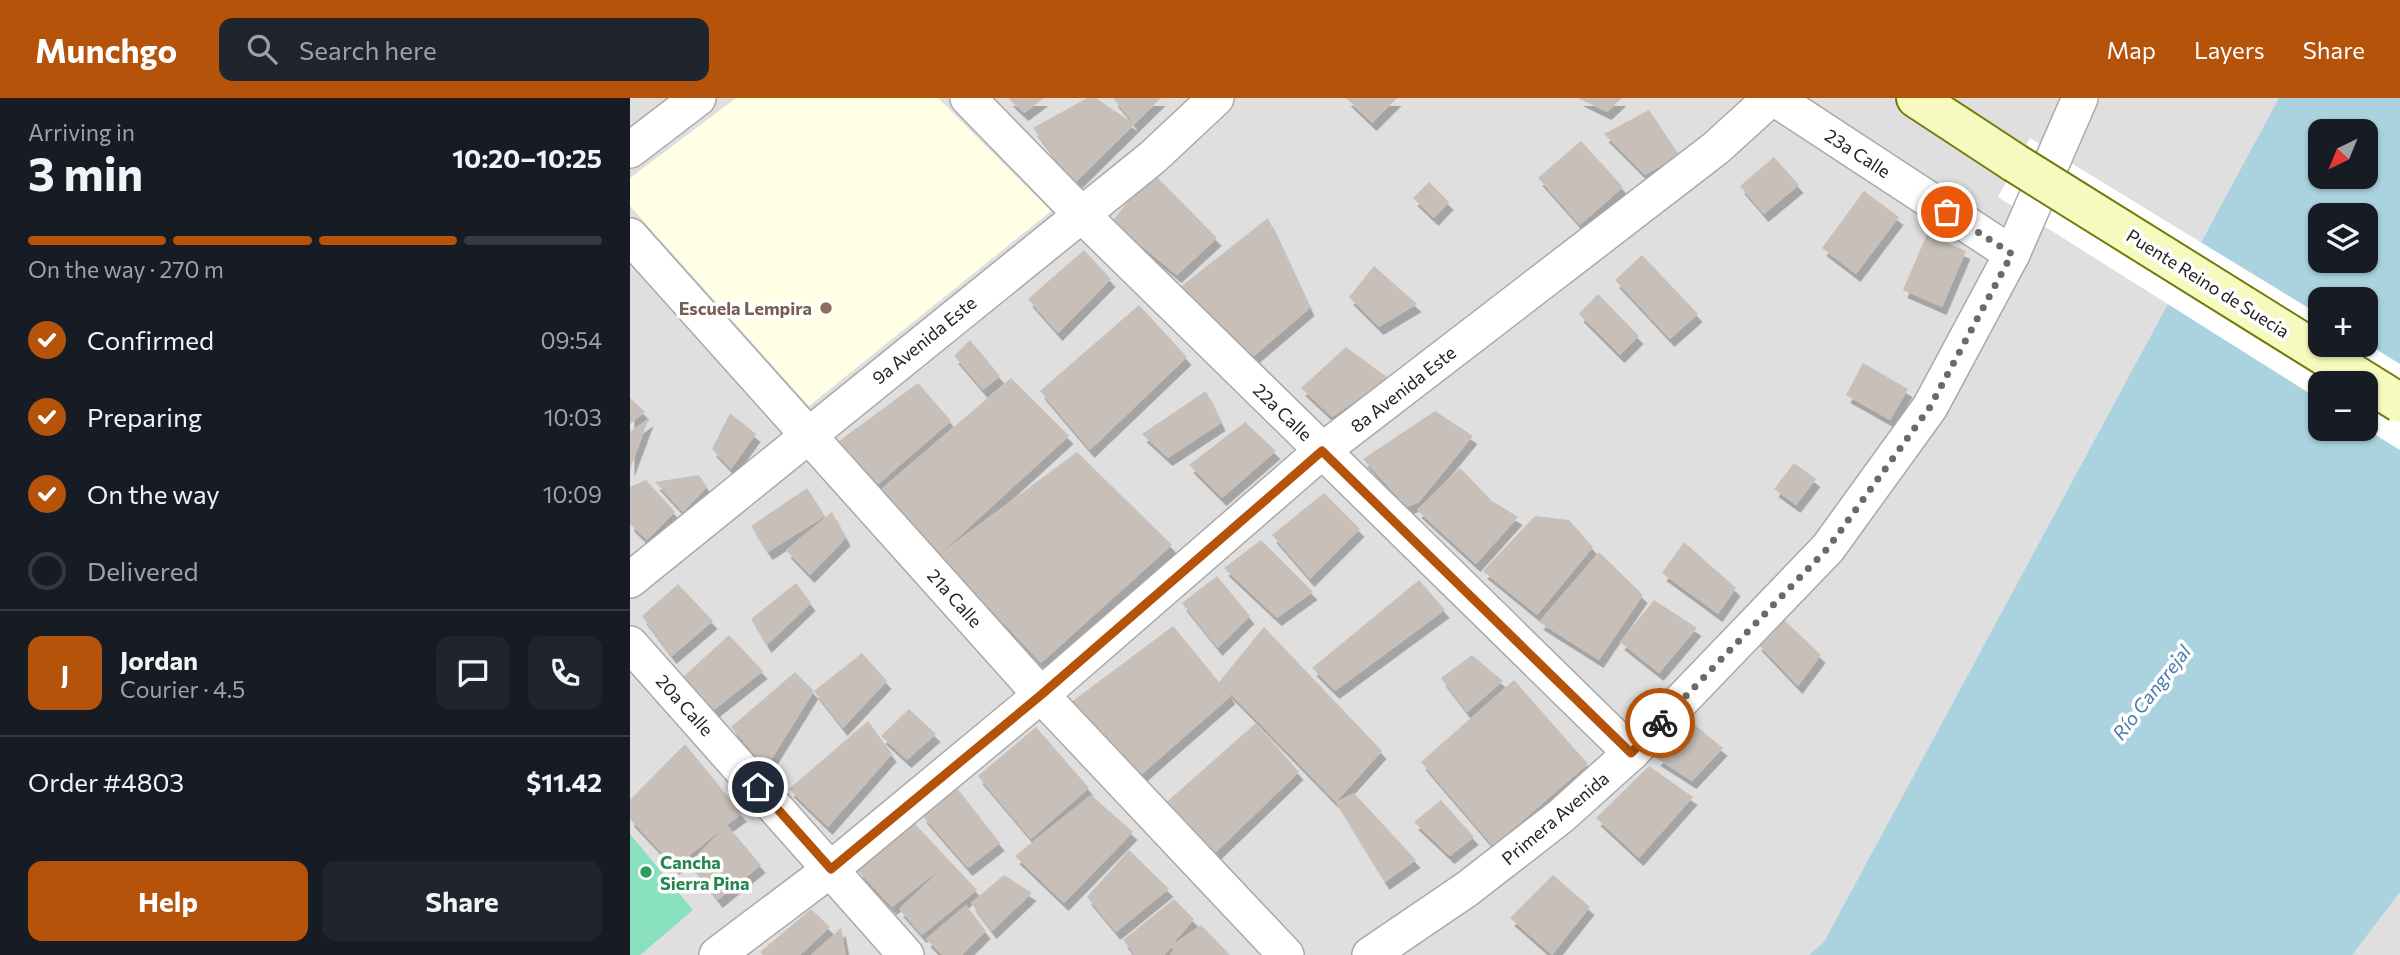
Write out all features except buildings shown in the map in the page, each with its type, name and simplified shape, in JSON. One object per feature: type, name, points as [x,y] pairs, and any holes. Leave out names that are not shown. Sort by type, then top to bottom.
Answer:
[{"type":"main road","name":"Puente Reino de Suecia","points":[[1916,98],[2015,163],[2400,403]]},
{"type":"street","points":[[630,150],[698,98]]},
{"type":"street","name":"22a Calle","points":[[968,98],[1081,214],[1631,753]]},
{"type":"street","name":"9a Avenida Este","points":[[630,580],[808,433],[1153,157],[1216,98]]},
{"type":"street","name":"23a Calle","points":[[1772,98],[2012,254]]},
{"type":"street","name":"8a Avenida Este","points":[[717,955],[831,869],[1041,695],[1322,451],[1716,148],[1772,98]]},
{"type":"street","name":"Primera Avenida","points":[[1370,955],[1467,889],[1541,833],[1631,753],[1828,548],[1930,407],[2012,254],[2078,99]]},
{"type":"street","name":"21a Calle","points":[[630,236],[1041,695],[1286,955]]},
{"type":"street","name":"20a Calle","points":[[630,643],[906,955]]},
{"type":"shaded area","points":[[630,98],[2400,98],[2400,955],[630,955]]},
{"type":"shaded area","name":"Escuela Lempira","points":[[736,98],[938,98],[1051,211],[809,406],[630,206],[630,178]]},
{"type":"green space","name":"Cancha Sierra Pina","points":[[630,834],[693,910],[640,955],[630,955]]},
{"type":"water","name":"Río Cangrejal","points":[[2279,98],[2400,98],[2400,892],[2352,955],[1809,955],[1824,942]]},
{"type":"pier","points":[[2030,138],[2308,308],[2308,357],[2378,357],[2378,350],[2400,364],[2400,450],[2378,436],[2378,371],[2308,371],[2308,392],[1998,197]]},
{"type":"way so far","points":[[1660,723],[1828,548],[1930,407],[2012,254],[1947,212]]},
{"type":"place","name":"Escuela Lempira","points":[[826,308]]},
{"type":"place","name":"Cancha Sierra Pina","points":[[646,872]]},
{"type":"route","points":[[758,787],[831,869],[1041,695],[1322,451],[1631,753],[1660,723]]}]
